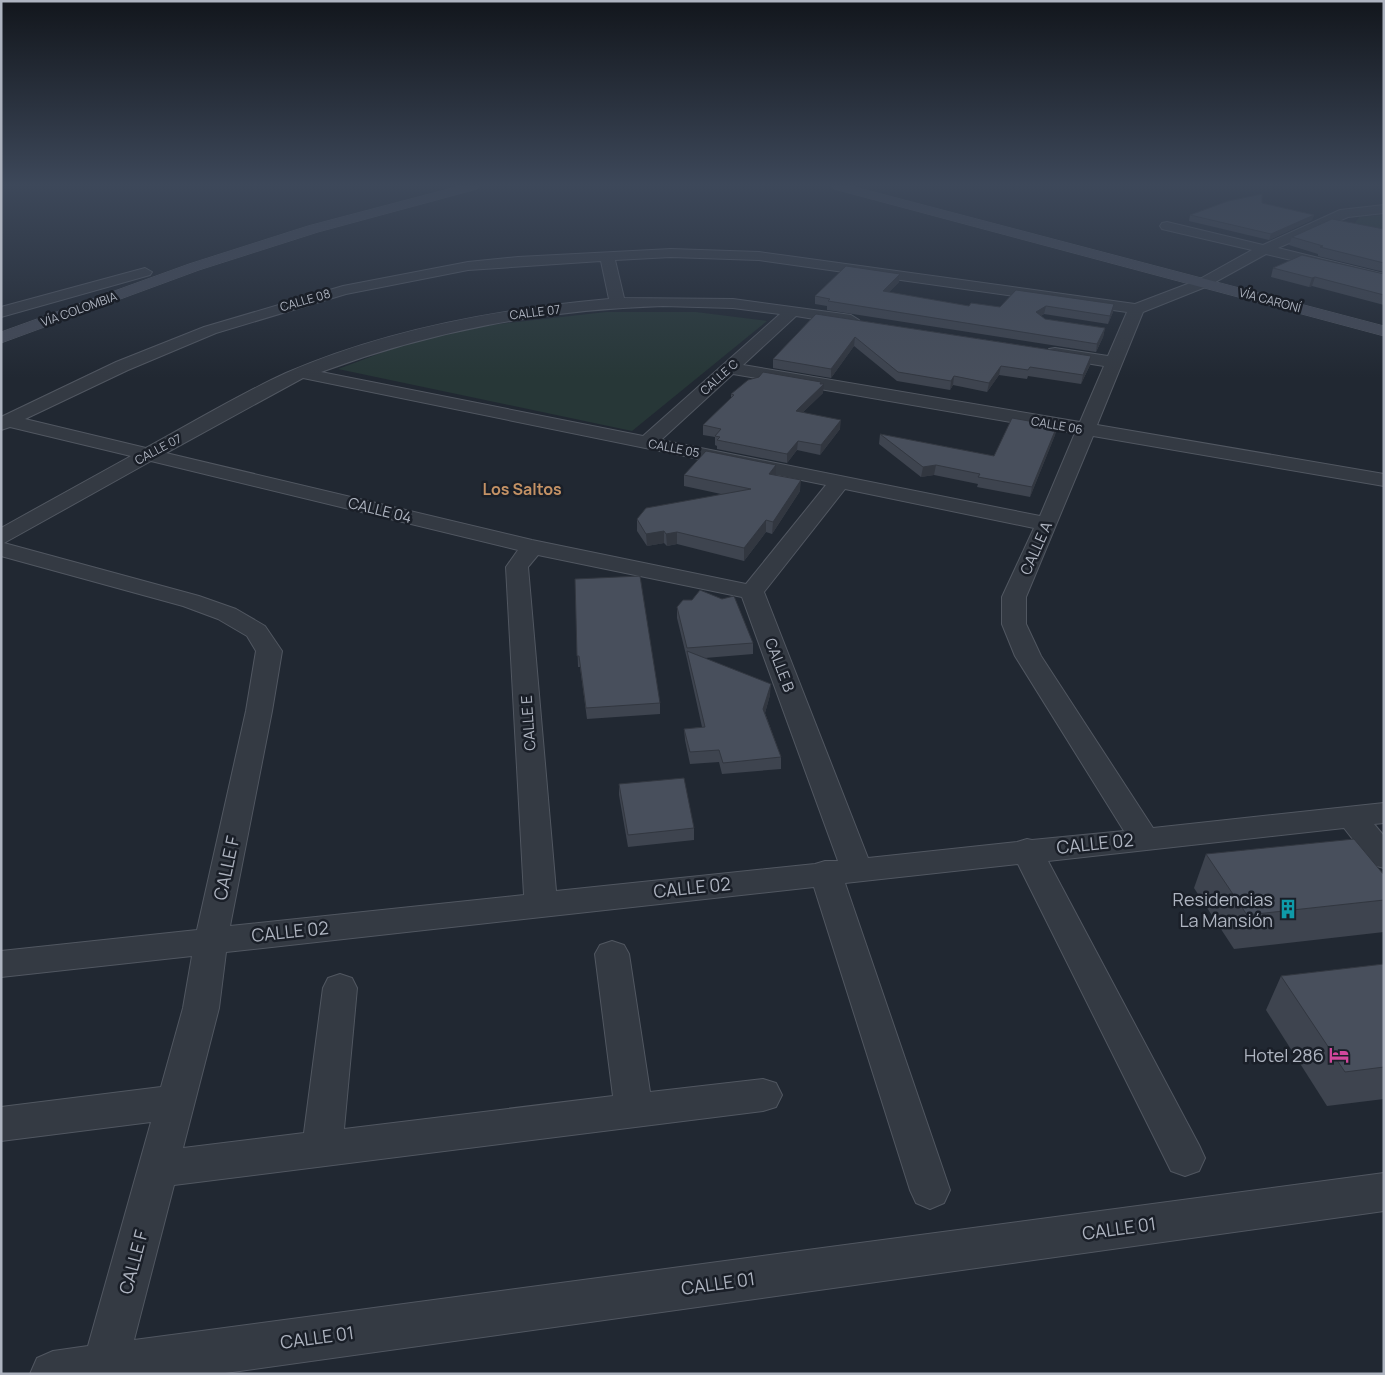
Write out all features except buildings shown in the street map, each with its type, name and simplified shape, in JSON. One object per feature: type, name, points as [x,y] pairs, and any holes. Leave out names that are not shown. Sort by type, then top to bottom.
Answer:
[{"type":"main road","name":"VÍA COLOMBIA","points":[[1,323],[213,250]]},
{"type":"main road","name":"VÍA COLOMBIA","points":[[1,338],[194,267],[247,250]]},
{"type":"main road","name":"VÍA CARONÍ","points":[[1091,250],[1209,280],[1384,320]]},
{"type":"main road","name":"VÍA CARONÍ","points":[[1100,250],[1384,330]]},
{"type":"street","points":[[1136,309],[1209,280],[1263,250]]},
{"type":"street","points":[[1264,250],[1384,278]]},
{"type":"street","name":"CALLE 08","points":[[5,423],[122,366],[210,330],[343,290],[468,266],[670,253],[759,256],[1136,309]]},
{"type":"street","points":[[607,256],[617,303]]},
{"type":"street","points":[[1,312],[145,272]]},
{"type":"street","name":"CALLE 07","points":[[1,537],[148,454],[301,373],[404,337],[480,319],[617,303],[718,302],[870,323]]},
{"type":"street","name":"CALLE A","points":[[1136,309],[1117,332],[1114,362],[1047,524],[1014,597],[1014,624],[1028,656],[1144,838]]},
{"type":"street","name":"CALLE C","points":[[647,443],[792,311]]},
{"type":"street","points":[[1036,350],[1114,362]]},
{"type":"street","name":"CALLE 06","points":[[730,368],[1384,480]]},
{"type":"street","name":"CALLE 05","points":[[301,373],[1047,524]]},
{"type":"street","name":"CALLE 04","points":[[5,423],[148,454],[532,547],[752,592]]},
{"type":"street","points":[[752,592],[840,482]]},
{"type":"street","name":"CALLE E","points":[[532,547],[517,567],[541,904]]},
{"type":"street","name":"CALLE F","points":[[1,549],[191,601],[227,614],[256,631],[269,651],[259,712],[212,940],[201,1008],[105,1366]]},
{"type":"street","name":"CALLE B","points":[[752,592],[841,871],[930,1190]]},
{"type":"street","name":"CALLE 02","points":[[1,964],[1026,850],[1384,813]]},
{"type":"street","points":[[1351,816],[1384,857]]},
{"type":"street","points":[[1026,850],[1185,1158]]},
{"type":"street","points":[[612,954],[634,1111]]},
{"type":"street","points":[[322,1150],[340,988]]},
{"type":"street","points":[[158,1170],[763,1095]]},
{"type":"street","points":[[1,1124],[176,1102]]},
{"type":"street","name":"CALLE 01","points":[[52,1374],[1384,1192]]},
{"type":"shaded area","points":[[606,312],[696,312],[767,321],[632,431],[338,369],[413,341],[481,326]]},
{"type":"place","name":"Residencias La Mansión","points":[[1288,909]]},
{"type":"place","name":"Hotel 286","points":[[1339,1055]]},
{"type":"district","name":"Los Saltos","points":[[522,489]]}]
